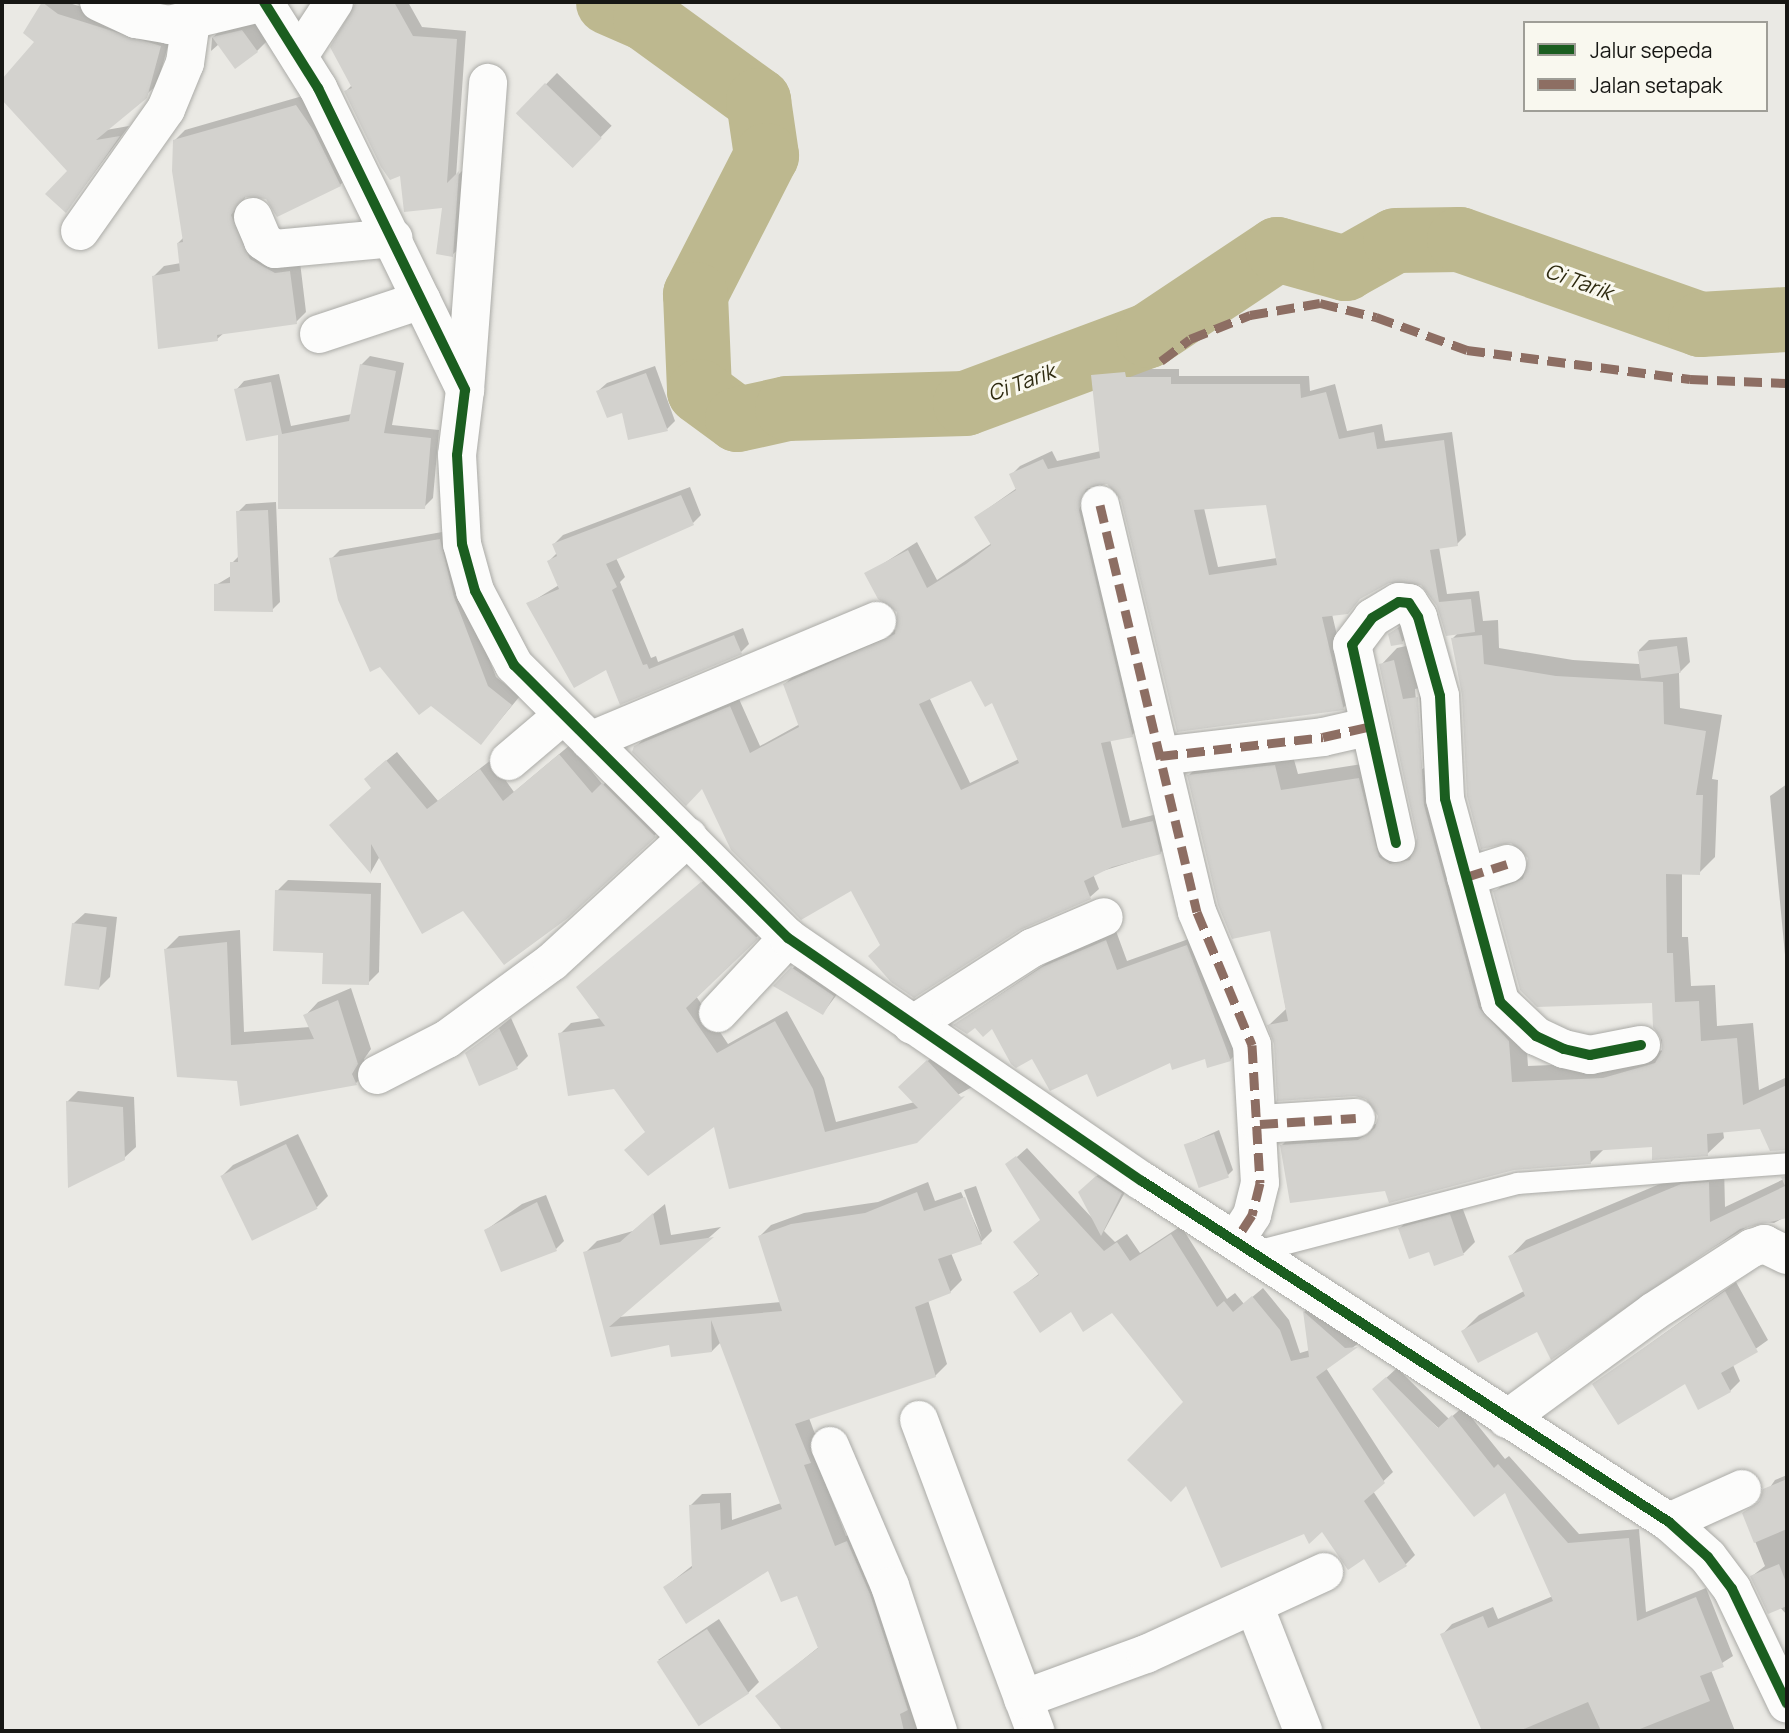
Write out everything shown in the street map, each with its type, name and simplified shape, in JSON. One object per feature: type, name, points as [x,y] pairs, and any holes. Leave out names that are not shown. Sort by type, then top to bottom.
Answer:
[{"type":"street","points":[[99,2],[153,24],[191,21],[264,2],[300,54],[450,354],[465,390]]},
{"type":"street","points":[[300,54],[334,2]]},
{"type":"street","points":[[80,231],[166,109],[185,63],[191,21]]},
{"type":"street","points":[[488,83],[456,496],[462,544],[475,592],[514,664],[788,938],[912,1025],[1244,1247],[1669,1522],[1708,1557],[1732,1589],[1787,1704]]},
{"type":"street","points":[[253,217],[263,241],[275,249],[393,238]]},
{"type":"street","points":[[319,334],[427,310]]},
{"type":"street","points":[[1100,505],[1197,912],[1252,1045],[1260,1124],[1261,1183],[1244,1247]]},
{"type":"street","points":[[1396,843],[1367,727],[1352,645],[1372,618],[1399,602],[1409,603],[1418,617],[1440,696],[1445,799],[1500,1002],[1512,1018],[1536,1036],[1591,1055],[1641,1045]]},
{"type":"street","points":[[509,761],[577,728],[877,621]]},
{"type":"street","points":[[1160,756],[1367,727]]},
{"type":"street","points":[[377,1075],[447,1038],[527,981],[577,941],[688,837]]},
{"type":"street","points":[[1466,877],[1507,864]]},
{"type":"street","points":[[912,1025],[1021,954],[1104,917]]},
{"type":"street","points":[[718,1013],[788,938]]},
{"type":"street","points":[[1260,1124],[1356,1118]]},
{"type":"street","points":[[1507,1419],[1653,1312],[1752,1248],[1763,1244],[1787,1255]]},
{"type":"street","points":[[919,1420],[1029,1715],[1130,1661],[1324,1572]]},
{"type":"street","points":[[830,1446],[880,1561],[938,1731]]},
{"type":"street","points":[[1669,1522],[1742,1489]]},
{"type":"street","points":[[1254,1605],[1303,1731]]},
{"type":"lane","points":[[1244,1247],[1517,1184],[1787,1163]]},
{"type":"building","points":[[42,2],[58,14],[161,46],[147,98],[96,140],[120,136],[66,213],[45,194],[67,171],[2,100],[2,79],[34,42],[23,33]]},
{"type":"building","points":[[356,2],[394,2],[413,36],[457,39],[447,183],[459,171],[453,257],[436,254],[442,208],[404,212],[400,176],[390,180],[381,167],[344,91],[352,88],[330,47]]},
{"type":"building","points":[[242,30],[258,52],[235,69],[212,37]]},
{"type":"building","points":[[545,83],[602,138],[573,168],[516,113]]},
{"type":"building","points":[[296,105],[314,131],[341,186],[277,217],[266,199],[245,197],[231,215],[250,259],[275,273],[290,271],[297,324],[217,335],[218,341],[158,349],[152,276],[180,271],[177,243],[183,242],[172,171],[173,140]]},
{"type":"building","points":[[360,364],[396,371],[384,433],[431,438],[425,509],[278,509],[278,435],[246,441],[234,389],[271,382],[282,434],[349,421]]},
{"type":"building","points":[[1125,372],[1126,377],[1171,377],[1171,384],[1300,384],[1301,398],[1326,392],[1339,439],[1374,432],[1377,449],[1444,440],[1458,546],[1430,550],[1439,602],[1471,599],[1475,632],[1446,636],[1437,606],[1421,585],[1389,583],[1360,599],[1348,614],[1322,617],[1344,710],[1177,732],[1121,500],[1107,484],[1086,489],[1079,510],[1133,737],[1101,743],[1122,828],[1153,821],[1161,854],[1112,867],[1084,881],[1091,899],[1020,930],[914,998],[891,982],[868,956],[880,945],[851,891],[801,920],[731,850],[702,789],[686,806],[632,752],[634,746],[730,706],[750,753],[799,727],[783,684],[895,634],[897,612],[878,599],[864,573],[908,550],[927,588],[991,545],[974,517],[1016,490],[1009,474],[1043,459],[1048,469],[1100,458],[1091,375]],"holes":[[[1266,505],[1277,565],[1209,575],[1194,510]],[[971,681],[985,707],[992,703],[1019,763],[961,790],[919,704]]]},
{"type":"building","points":[[646,373],[668,431],[628,440],[622,413],[607,418],[596,391]]},
{"type":"building","points":[[681,495],[694,525],[606,564],[617,587],[612,590],[643,665],[647,664],[649,669],[734,635],[742,654],[620,705],[606,670],[574,688],[526,603],[559,589],[547,561],[557,556],[552,544]]},
{"type":"building","points":[[268,510],[273,612],[214,611],[214,584],[230,583],[230,562],[238,562],[236,511]]},
{"type":"building","points":[[440,539],[454,597],[488,686],[512,705],[481,745],[431,706],[419,715],[380,667],[370,672],[338,600],[329,558]]},
{"type":"building","points":[[1398,628],[1403,644],[1391,646],[1388,634]]},
{"type":"building","points":[[1482,635],[1484,664],[1556,676],[1663,682],[1664,724],[1706,731],[1696,795],[1703,795],[1700,875],[1666,874],[1667,953],[1673,953],[1675,1002],[1699,1001],[1701,1041],[1737,1038],[1743,1105],[1787,1085],[1787,1150],[1770,1151],[1760,1129],[1707,1134],[1708,1156],[1652,1160],[1652,1147],[1590,1151],[1591,1164],[1514,1170],[1389,1203],[1385,1191],[1290,1203],[1280,1145],[1358,1140],[1375,1128],[1378,1116],[1366,1099],[1355,1096],[1277,1101],[1274,1044],[1267,1025],[1288,1021],[1270,931],[1232,939],[1218,905],[1187,775],[1275,765],[1281,790],[1359,778],[1379,857],[1390,864],[1410,860],[1417,838],[1379,664],[1394,660],[1403,699],[1418,697],[1424,805],[1479,1008],[1509,1041],[1512,1082],[1603,1078],[1655,1063],[1662,1051],[1662,1040],[1653,1027],[1652,1003],[1537,1007],[1520,990],[1493,891],[1523,879],[1528,858],[1511,843],[1481,849],[1467,796],[1462,695],[1451,638]]},
{"type":"building","points":[[1677,646],[1681,673],[1641,678],[1637,652]]},
{"type":"building","points":[[559,754],[592,793],[602,783],[656,837],[568,918],[504,965],[463,911],[422,934],[371,844],[371,874],[329,825],[371,788],[364,779],[386,760],[427,809],[480,769],[503,801]]},
{"type":"building","points":[[701,882],[758,939],[686,1008],[717,1053],[775,1021],[813,1089],[825,1132],[918,1108],[898,1087],[927,1060],[961,1097],[965,1096],[917,1143],[729,1189],[714,1127],[648,1176],[624,1150],[645,1132],[614,1089],[568,1096],[558,1033],[605,1026],[576,987]]},
{"type":"building","points":[[275,890],[371,894],[369,985],[322,984],[323,953],[273,951]]},
{"type":"building","points":[[72,923],[107,927],[99,990],[64,986]]},
{"type":"building","points":[[1106,940],[1117,970],[1187,945],[1231,1061],[1207,1068],[1205,1059],[1172,1070],[1170,1063],[1097,1097],[1087,1074],[1050,1091],[1032,1059],[1016,1068],[1011,1064],[992,1029],[983,1037],[975,1028],[967,1034],[953,1025],[1042,967]]},
{"type":"building","points":[[227,942],[231,1045],[314,1039],[303,1015],[338,1000],[358,1064],[352,1074],[357,1085],[240,1106],[237,1081],[177,1077],[164,949]]},
{"type":"building","points":[[791,967],[834,996],[823,1015],[773,986]]},
{"type":"building","points":[[499,1028],[518,1069],[479,1086],[465,1053]]},
{"type":"building","points":[[66,1101],[123,1107],[125,1160],[68,1188]]},
{"type":"building","points":[[1214,1134],[1229,1177],[1199,1188],[1184,1144]]},
{"type":"building","points":[[286,1144],[318,1209],[252,1241],[220,1176]]},
{"type":"building","points":[[1016,1156],[1104,1251],[1117,1242],[1130,1261],[1171,1234],[1217,1307],[1224,1301],[1233,1312],[1252,1296],[1280,1330],[1291,1361],[1309,1357],[1303,1311],[1345,1348],[1358,1347],[1316,1377],[1385,1483],[1364,1501],[1407,1566],[1379,1583],[1364,1559],[1348,1570],[1322,1532],[1309,1544],[1304,1534],[1221,1568],[1186,1486],[1171,1502],[1127,1460],[1183,1402],[1112,1313],[1083,1332],[1071,1312],[1040,1333],[1013,1292],[1039,1275],[1013,1242],[1040,1220],[1005,1164]]},
{"type":"building","points":[[1096,1176],[1122,1193],[1101,1236],[1078,1192]]},
{"type":"building","points":[[1787,1176],[1787,1218],[1740,1229],[1551,1360],[1537,1332],[1478,1363],[1461,1331],[1525,1296],[1508,1256],[1681,1184],[1709,1182],[1710,1222],[1785,1186],[1781,1177]]},
{"type":"building","points":[[917,1192],[924,1211],[965,1197],[982,1244],[938,1259],[951,1293],[915,1307],[936,1377],[795,1424],[811,1463],[804,1465],[835,1546],[847,1541],[870,1594],[908,1710],[900,1714],[904,1731],[783,1731],[755,1696],[818,1648],[797,1596],[781,1602],[768,1571],[686,1624],[663,1587],[692,1568],[689,1505],[720,1503],[721,1530],[782,1509],[711,1320],[712,1352],[671,1357],[669,1345],[611,1357],[583,1252],[620,1242],[653,1213],[660,1245],[714,1237],[609,1327],[782,1311],[758,1236],[791,1224],[865,1213]]},
{"type":"building","points":[[537,1202],[557,1251],[501,1272],[484,1230]]},
{"type":"building","points":[[1450,1214],[1464,1255],[1434,1266],[1429,1252],[1409,1259],[1398,1228]]},
{"type":"building","points":[[1725,1291],[1758,1352],[1721,1373],[1731,1392],[1698,1410],[1685,1384],[1618,1425],[1592,1384]]},
{"type":"building","points":[[1386,1377],[1438,1428],[1452,1415],[1494,1468],[1498,1464],[1568,1543],[1629,1538],[1637,1621],[1696,1597],[1724,1667],[1700,1676],[1710,1701],[1635,1731],[1601,1731],[1588,1702],[1519,1731],[1482,1731],[1440,1634],[1483,1616],[1488,1628],[1553,1601],[1505,1493],[1474,1517],[1372,1389]]},
{"type":"building","points":[[1787,1479],[1787,1529],[1754,1543],[1742,1513],[1759,1502],[1763,1489]]},
{"type":"building","points":[[1779,1564],[1787,1585],[1787,1606],[1768,1614],[1750,1576]]},
{"type":"building","points":[[707,1629],[749,1694],[699,1726],[657,1662]]},
{"type":"waterway","name":"Ci Tarik","points":[[608,2],[645,18],[758,100],[766,155],[695,294],[699,391],[737,419],[787,408],[965,403],[1148,335],[1277,249],[1345,268],[1395,240],[1459,239],[1700,324],[1787,319]]},
{"type":"marked path","points":[[1161,361],[1190,339],[1250,315],[1320,303],[1376,317],[1467,350],[1690,379],[1787,383]]},
{"type":"marked path","points":[[1100,505],[1197,912],[1252,1045],[1260,1183],[1252,1215],[1235,1241]]},
{"type":"marked path","points":[[1160,756],[1323,737],[1367,727]]},
{"type":"marked path","points":[[1466,877],[1507,864]]},
{"type":"marked path","points":[[1260,1124],[1356,1118]]},
{"type":"cycle path","points":[[264,2],[318,88],[465,390],[457,455],[462,544],[475,591],[514,665],[788,938],[1142,1181],[1669,1522],[1708,1557],[1732,1589],[1787,1704]]},
{"type":"cycle path","points":[[1396,843],[1352,645],[1372,618],[1399,602],[1409,603],[1418,617],[1440,696],[1445,799],[1500,1002],[1536,1036],[1564,1049],[1590,1055],[1641,1045]]}]
